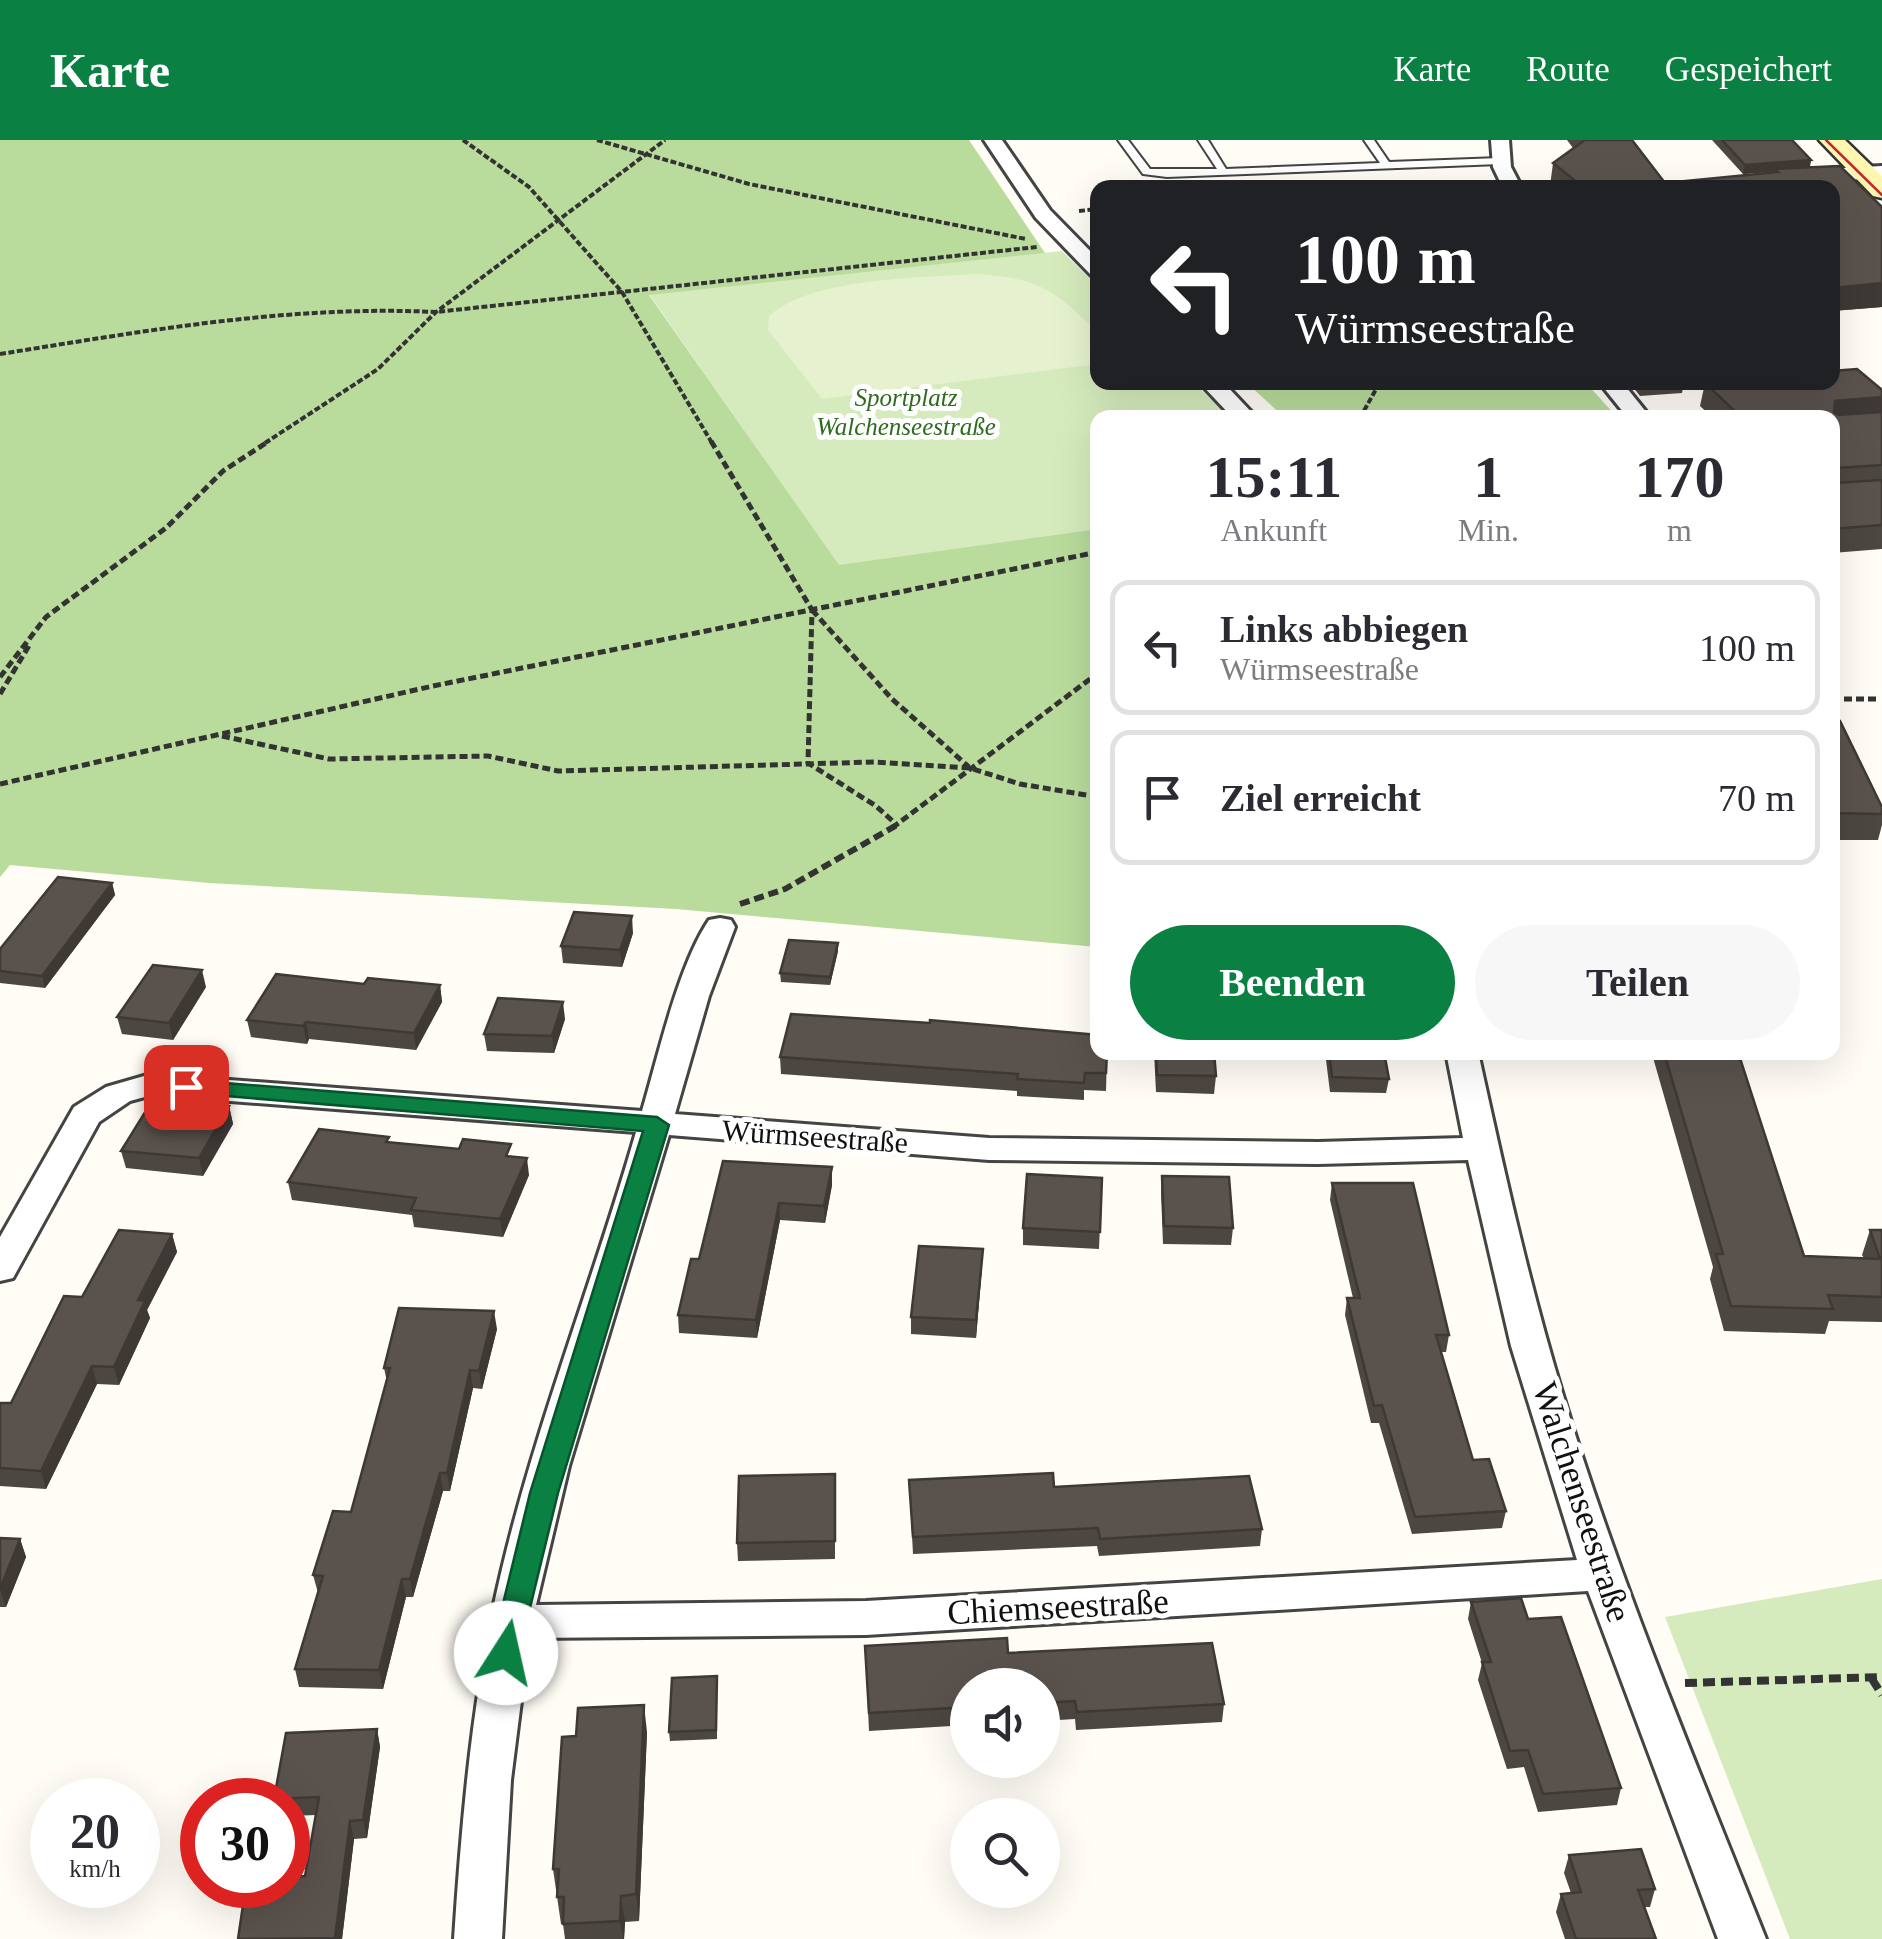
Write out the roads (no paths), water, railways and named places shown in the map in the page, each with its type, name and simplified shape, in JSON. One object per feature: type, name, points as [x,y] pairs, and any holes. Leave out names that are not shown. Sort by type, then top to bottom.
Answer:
[{"type":"main road","points":[[1831,140],[1876,178]]},
{"type":"street","points":[[993,140],[1043,214],[1090,263]]},
{"type":"street","points":[[1500,140],[1500,161],[1509,180]]},
{"type":"street","points":[[1791,178],[1876,178]]},
{"type":"street","points":[[1072,246],[1090,245]]},
{"type":"street","points":[[1218,390],[1238,410]]},
{"type":"street","points":[[1617,390],[1633,410]]},
{"type":"street","points":[[478,1939],[496,1715],[511,1622],[544,1493],[657,1125],[696,982],[720,927]]},
{"type":"street","name":"Walchenseestraße","points":[[1463,1060],[1480,1150],[1558,1441],[1644,1684],[1742,1939]]},
{"type":"street","name":"Würmseestraße","points":[[0,1270],[86,1115],[118,1094],[151,1084],[989,1148],[1318,1153],[1480,1150]]},
{"type":"street","name":"Chiemseestraße","points":[[511,1622],[866,1618],[1604,1574]]},
{"type":"lane","points":[[1123,140],[1148,172],[1500,161]]},
{"type":"lane","points":[[1203,140],[1223,171]]},
{"type":"lane","points":[[1370,140],[1386,165]]},
{"type":"tram line","points":[[1826,140],[1882,195]]},
{"type":"park label","name":"Sportplatz Walchenseestraße","points":[[906,412]]}]
